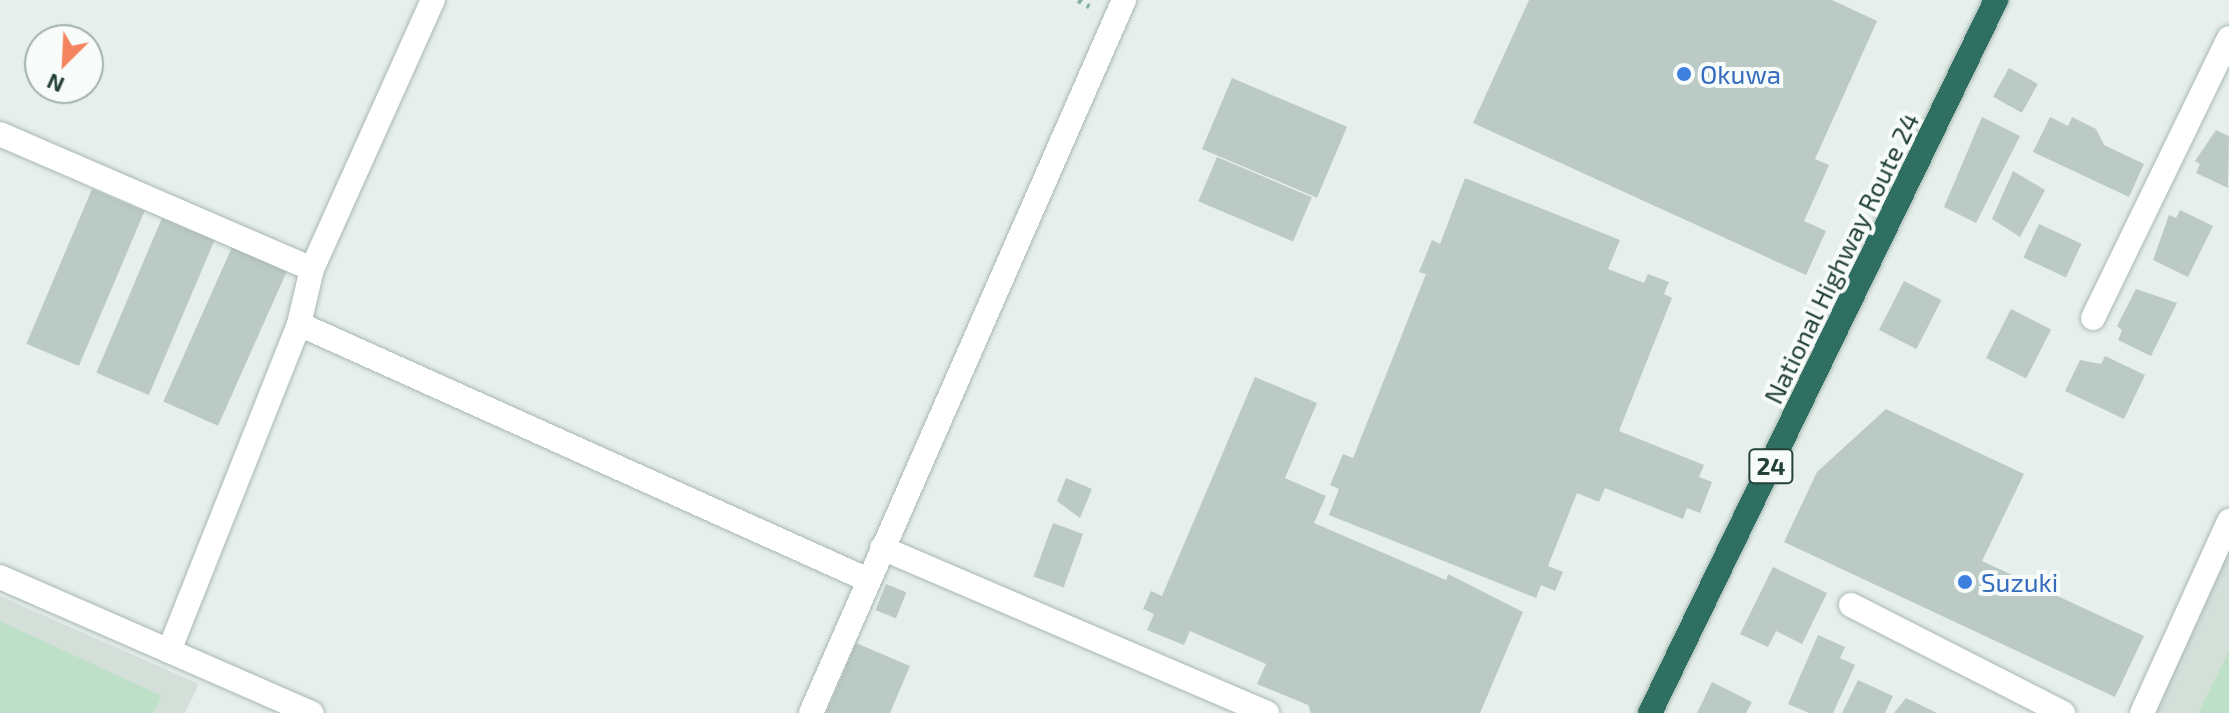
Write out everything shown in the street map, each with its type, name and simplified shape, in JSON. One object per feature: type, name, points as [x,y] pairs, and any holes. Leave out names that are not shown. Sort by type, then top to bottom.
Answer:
[{"type":"highway","name":"National Highway Route 24","points":[[1650,713],[1996,0]]},
{"type":"street","points":[[169,651],[299,324],[312,269],[433,0]]},
{"type":"street","points":[[811,713],[1124,0]]},
{"type":"street","points":[[2093,318],[2229,38]]},
{"type":"street","points":[[0,134],[312,269]]},
{"type":"street","points":[[299,324],[868,580]]},
{"type":"street","points":[[2142,713],[2229,521]]},
{"type":"street","points":[[882,548],[1267,713]]},
{"type":"street","points":[[0,577],[312,713]]},
{"type":"street","points":[[1851,605],[2063,713]]},
{"type":"shaded area","points":[[2229,550],[2229,713],[2154,713],[2202,612]]},
{"type":"shaded area","points":[[0,596],[199,684],[185,713],[0,713]]},
{"type":"green space","points":[[0,621],[162,696],[153,713],[0,713]]},
{"type":"green space","points":[[2229,651],[2229,713],[2198,713]]},
{"type":"building","points":[[1529,0],[1832,0],[1877,21],[1815,159],[1829,165],[1804,221],[1826,231],[1806,275],[1473,123]]},
{"type":"building","points":[[2009,68],[2038,84],[2022,113],[1993,97]]},
{"type":"building","points":[[1232,78],[1347,127],[1317,198],[1202,149]]},
{"type":"building","points":[[1982,117],[2020,136],[1976,223],[1944,207]]},
{"type":"building","points":[[2050,117],[2068,126],[2072,117],[2096,129],[2104,145],[2144,164],[2129,197],[2033,152]]},
{"type":"building","points":[[2216,130],[2229,136],[2228,188],[2196,173],[2200,164],[2195,161]]},
{"type":"building","points":[[1217,157],[1312,197],[1293,241],[1198,201]]},
{"type":"building","points":[[2013,171],[2045,190],[2020,237],[1992,219]]},
{"type":"building","points":[[1465,178],[1620,240],[1608,269],[1644,283],[1648,274],[1669,282],[1664,294],[1672,298],[1619,431],[1704,465],[1699,477],[1712,482],[1700,513],[1687,508],[1683,519],[1605,488],[1599,502],[1577,493],[1548,566],[1563,572],[1555,591],[1541,585],[1536,598],[1329,515],[1339,489],[1330,485],[1343,454],[1353,458],[1426,274],[1419,272],[1432,240],[1440,244]]},
{"type":"building","points":[[92,189],[144,211],[79,366],[26,344]]},
{"type":"building","points":[[2180,210],[2213,226],[2188,277],[2153,260],[2169,215],[2176,218]]},
{"type":"building","points":[[162,218],[214,240],[149,395],[96,373]]},
{"type":"building","points":[[2039,224],[2082,244],[2066,277],[2023,258]]},
{"type":"building","points":[[232,247],[287,271],[218,426],[163,401]]},
{"type":"building","points":[[1904,281],[1941,300],[1916,349],[1879,330]]},
{"type":"building","points":[[2136,289],[2177,303],[2151,356],[2118,340],[2122,330],[2117,326]]},
{"type":"building","points":[[2011,309],[2051,329],[2026,378],[1986,358]]},
{"type":"building","points":[[2105,356],[2145,375],[2124,419],[2065,391],[2080,360],[2101,364]]},
{"type":"building","points":[[1255,377],[1317,403],[1285,478],[1326,496],[1314,523],[1446,580],[1448,574],[1523,612],[1480,713],[1311,713],[1308,705],[1257,684],[1266,664],[1190,631],[1184,645],[1147,630],[1154,614],[1143,609],[1151,591],[1162,596]]},
{"type":"building","points":[[1886,409],[2024,474],[1982,561],[2144,636],[2115,697],[1784,542],[1817,472]]},
{"type":"building","points":[[1066,478],[1092,489],[1080,518],[1057,501]]},
{"type":"building","points":[[1053,523],[1083,534],[1064,588],[1034,577]]},
{"type":"building","points":[[1773,567],[1827,593],[1802,644],[1776,631],[1768,647],[1740,634]]},
{"type":"building","points":[[886,584],[906,592],[896,618],[876,610]]},
{"type":"building","points":[[1818,635],[1845,647],[1840,658],[1855,665],[1833,713],[1809,713],[1788,704]]},
{"type":"building","points":[[856,643],[910,666],[890,713],[826,713]]},
{"type":"building","points":[[1858,680],[1893,696],[1885,713],[1842,713]]},
{"type":"building","points":[[1712,682],[1752,702],[1746,713],[1697,713]]},
{"type":"building","points":[[1906,698],[1937,713],[1894,713]]},
{"type":"place","name":"Okuwa","points":[[1684,74]]},
{"type":"place","name":"Suzuki","points":[[1965,582]]}]
